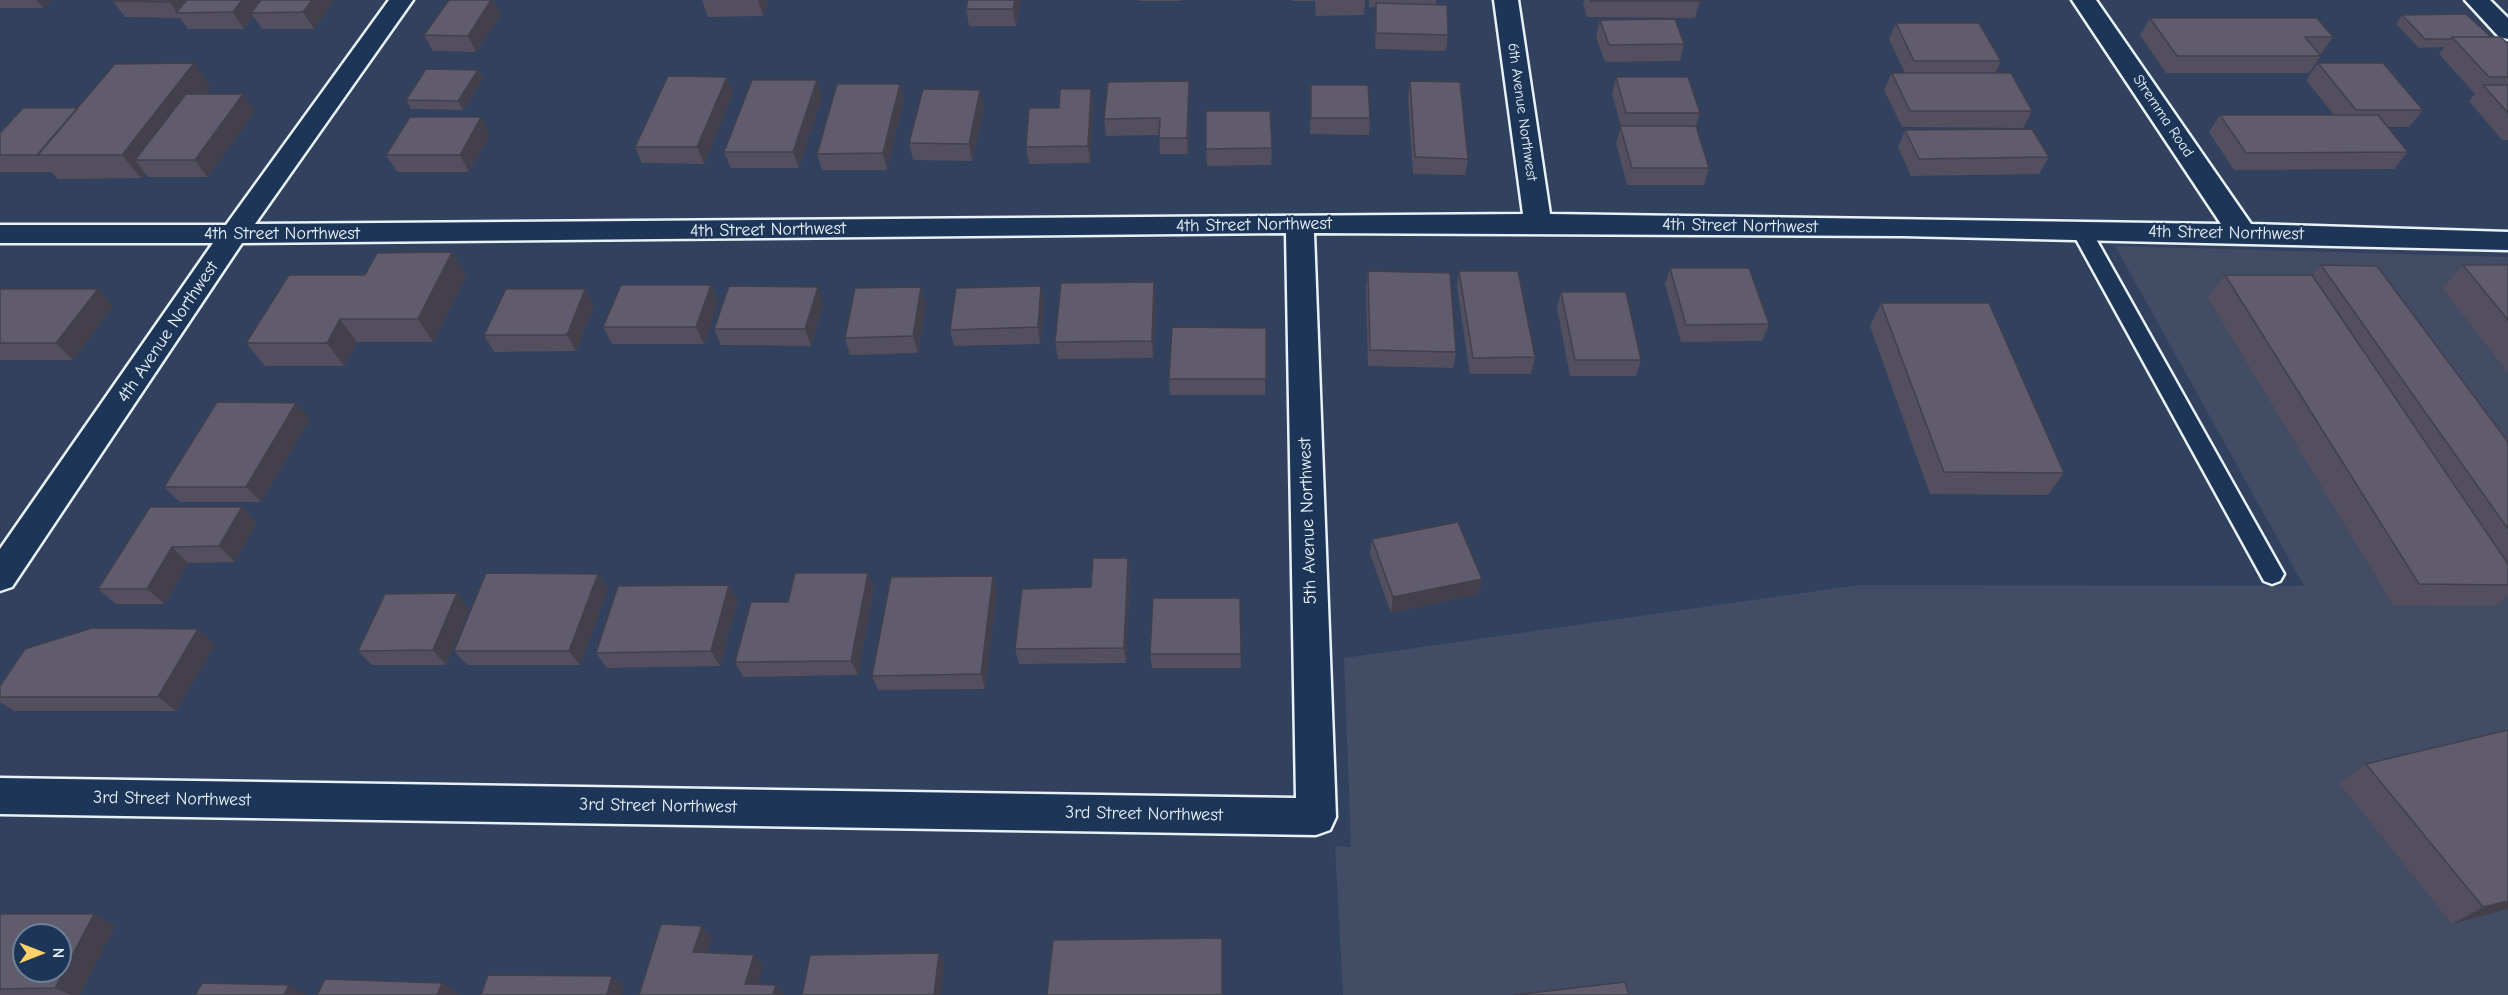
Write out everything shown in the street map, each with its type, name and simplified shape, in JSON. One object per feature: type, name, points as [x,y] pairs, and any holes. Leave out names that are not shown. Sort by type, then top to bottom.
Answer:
[{"type":"street","name":"4th Avenue Northwest","points":[[0,577],[233,235],[401,0]]},
{"type":"street","name":"6th Avenue Northwest","points":[[1506,0],[1538,223]]},
{"type":"street","name":"Stremma Road","points":[[2084,0],[2242,232]]},
{"type":"street","points":[[2476,0],[2508,32]]},
{"type":"street","name":"4th Street Northwest","points":[[0,234],[233,235],[1538,223],[2242,232],[2508,241]]},
{"type":"street","name":"5th Avenue Northwest","points":[[1300,225],[1316,817]]},
{"type":"street","name":"3rd Street Northwest","points":[[0,796],[1316,817]]},
{"type":"lane","points":[[2081,230],[2272,574]]},
{"type":"shaded area","points":[[2115,246],[2508,257],[2508,995],[1343,995],[1335,846],[1351,847],[1344,658],[1859,585],[2304,586]]},
{"type":"building","points":[[113,0],[171,0],[170,2]]},
{"type":"building","points":[[187,0],[242,0],[233,12],[176,13]]},
{"type":"building","points":[[261,0],[312,0],[303,12],[251,13]]},
{"type":"building","points":[[449,0],[491,0],[468,36],[424,35]]},
{"type":"building","points":[[968,0],[1015,0],[1013,9],[966,9]]},
{"type":"building","points":[[1699,0],[1700,1],[1590,1]]},
{"type":"building","points":[[1376,3],[1447,5],[1448,35],[1376,33]]},
{"type":"building","points":[[2466,14],[2491,37],[2425,39],[2402,15]]},
{"type":"building","points":[[2150,18],[2317,18],[2333,37],[2305,37],[2321,56],[2177,56]]},
{"type":"building","points":[[1675,19],[1684,44],[1609,45],[1600,20]]},
{"type":"building","points":[[1896,23],[1979,23],[2001,61],[1914,61]]},
{"type":"building","points":[[2452,37],[2501,37],[2508,44],[2508,77],[2489,77]]},
{"type":"building","points":[[194,63],[122,155],[37,155],[115,64]]},
{"type":"building","points":[[2318,63],[2383,63],[2423,110],[2356,110]]},
{"type":"building","points":[[426,69],[478,70],[458,101],[406,100]]},
{"type":"building","points":[[1892,73],[2011,73],[2032,111],[1910,111]]},
{"type":"building","points":[[668,76],[727,77],[697,147],[635,147]]},
{"type":"building","points":[[1616,77],[1688,77],[1700,113],[1626,113]]},
{"type":"building","points":[[752,80],[817,80],[793,152],[724,152]]},
{"type":"building","points":[[1189,81],[1187,138],[1159,138],[1160,118],[1104,119],[1108,82]]},
{"type":"building","points":[[1410,81],[1460,82],[1468,159],[1415,157]]},
{"type":"building","points":[[837,84],[900,84],[883,153],[817,154]]},
{"type":"building","points":[[1311,85],[1368,85],[1370,118],[1311,118]]},
{"type":"building","points":[[2483,85],[2508,85],[2508,113]]},
{"type":"building","points":[[923,89],[980,90],[969,144],[909,143]]},
{"type":"building","points":[[1060,89],[1091,89],[1088,146],[1026,147],[1029,108],[1059,108]]},
{"type":"building","points":[[186,94],[243,94],[195,160],[135,160]]},
{"type":"building","points":[[23,108],[78,108],[38,155],[0,155],[0,133]]},
{"type":"building","points":[[1206,111],[1270,111],[1272,148],[1206,149]]},
{"type":"building","points":[[2220,115],[2378,115],[2408,152],[2246,153]]},
{"type":"building","points":[[410,117],[481,117],[460,155],[386,155]]},
{"type":"building","points":[[1620,126],[1696,126],[1709,168],[1632,168]]},
{"type":"building","points":[[2032,129],[2049,157],[1919,159],[1905,130]]},
{"type":"building","points":[[452,252],[418,319],[340,319],[327,343],[246,343],[289,275],[365,275],[377,253]]},
{"type":"building","points":[[2321,265],[2377,266],[2508,442],[2508,529]]},
{"type":"building","points":[[2463,265],[2508,265],[2508,320]]},
{"type":"building","points":[[1670,268],[1749,268],[1769,324],[1686,325]]},
{"type":"building","points":[[1368,271],[1450,273],[1456,352],[1370,350]]},
{"type":"building","points":[[1459,271],[1518,271],[1535,357],[1473,358]]},
{"type":"building","points":[[2225,275],[2312,275],[2508,564],[2508,585],[2419,584]]},
{"type":"building","points":[[1154,282],[1152,341],[1055,342],[1061,283]]},
{"type":"building","points":[[621,285],[711,285],[696,327],[603,327]]},
{"type":"building","points":[[729,286],[818,287],[805,329],[714,329]]},
{"type":"building","points":[[1041,286],[1038,327],[950,330],[956,288]]},
{"type":"building","points":[[921,287],[913,336],[845,338],[855,288]]},
{"type":"building","points":[[0,289],[98,289],[56,343],[0,343]]},
{"type":"building","points":[[506,289],[585,289],[567,335],[484,335]]},
{"type":"building","points":[[1561,292],[1626,292],[1641,360],[1575,360]]},
{"type":"building","points":[[1881,303],[1989,303],[2064,473],[1944,472]]},
{"type":"building","points":[[1172,327],[1266,328],[1266,379],[1169,379]]},
{"type":"building","points":[[217,402],[296,403],[246,487],[164,487]]},
{"type":"building","points":[[150,507],[242,507],[219,546],[172,547],[147,589],[98,589]]},
{"type":"building","points":[[1458,522],[1482,579],[1393,597],[1372,539]]},
{"type":"building","points":[[1093,558],[1128,558],[1124,648],[1015,649],[1022,589],[1091,587]]},
{"type":"building","points":[[486,573],[598,574],[569,651],[454,651]]},
{"type":"building","points":[[795,573],[868,573],[851,661],[735,662],[751,602],[788,602]]},
{"type":"building","points":[[993,576],[981,674],[872,676],[891,577]]},
{"type":"building","points":[[729,585],[711,651],[596,653],[618,586]]},
{"type":"building","points":[[457,593],[433,650],[358,651],[385,594]]},
{"type":"building","points":[[1153,598],[1240,598],[1241,654],[1150,654]]},
{"type":"building","points":[[92,628],[198,629],[158,697],[0,697],[0,686],[25,649]]},
{"type":"building","points":[[2508,730],[2508,901],[2483,907],[2366,764]]},
{"type":"building","points":[[0,914],[94,914],[72,956],[72,923],[12,923],[12,983],[58,983],[55,988],[0,989]]},
{"type":"building","points":[[661,924],[702,926],[693,952],[754,955],[745,984],[776,985],[773,995],[639,995]]},
{"type":"building","points":[[1222,938],[1222,995],[1047,995],[1053,940]]},
{"type":"building","points":[[939,953],[934,995],[802,995],[810,955]]},
{"type":"building","points":[[488,975],[612,976],[607,995],[481,995]]},
{"type":"building","points":[[325,979],[442,983],[437,995],[317,995]]},
{"type":"building","points":[[1625,982],[1629,995],[1514,995]]},
{"type":"building","points":[[202,983],[289,985],[284,995],[195,995]]}]
